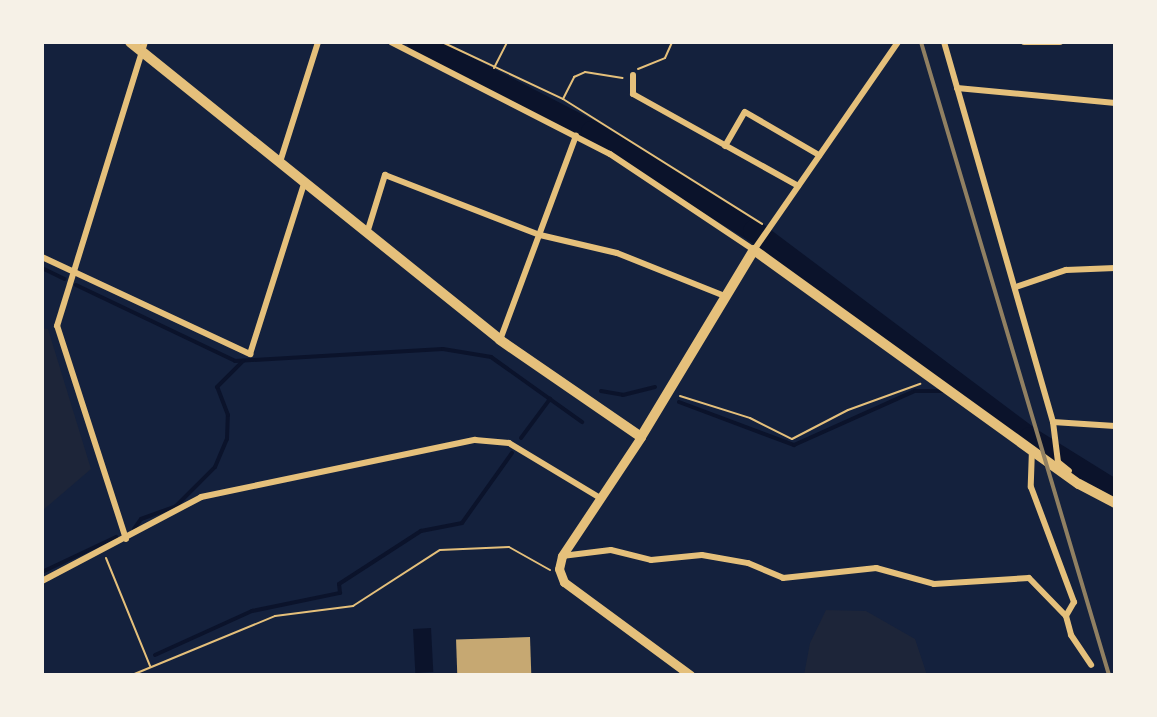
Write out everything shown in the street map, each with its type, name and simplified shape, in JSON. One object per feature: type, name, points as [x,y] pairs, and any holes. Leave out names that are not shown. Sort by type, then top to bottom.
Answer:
[{"type":"main road","points":[[130,42],[144,47],[304,184],[500,340],[641,437],[756,247],[1032,449],[1100,497],[1115,503]]},
{"type":"street","points":[[280,163],[318,42]]},
{"type":"street","points":[[391,42],[576,136],[680,196],[756,247],[898,42]]},
{"type":"street","points":[[944,42],[1053,422],[1058,462],[1100,497]]},
{"type":"street","points":[[1024,42],[1060,42]]},
{"type":"street","points":[[126,539],[57,326],[144,47]]},
{"type":"street","points":[[633,75],[633,94],[798,186]]},
{"type":"street","points":[[957,88],[1115,103]]},
{"type":"street","points":[[725,146],[745,112],[819,155]]},
{"type":"street","points":[[500,340],[576,136]]},
{"type":"street","points":[[367,233],[385,175],[540,235],[617,254],[727,297]]},
{"type":"street","points":[[42,257],[250,354],[304,184]]},
{"type":"street","points":[[1016,287],[1066,270],[1115,268]]},
{"type":"street","points":[[1053,422],[1115,426]]},
{"type":"street","points":[[641,437],[562,556],[559,569],[564,582],[690,675]]},
{"type":"street","points":[[42,581],[104,552],[201,497],[475,440],[509,442],[600,498]]},
{"type":"street","points":[[1032,449],[1031,487],[1074,602],[1066,616]]},
{"type":"street","points":[[562,556],[611,550],[651,561],[702,555],[748,563],[783,578],[876,568],[934,584],[1029,578],[1066,616],[1071,635],[1091,664]]},
{"type":"path","points":[[442,42],[563,99],[768,228]]},
{"type":"path","points":[[495,68],[507,42]]},
{"type":"path","points":[[563,99],[574,77],[585,72],[633,75],[645,63],[665,58],[672,42]]},
{"type":"path","points":[[670,390],[792,439],[911,385],[943,383]]},
{"type":"path","points":[[132,675],[275,616],[353,606],[440,550],[508,547],[546,570],[559,569]]},
{"type":"path","points":[[104,552],[150,666]]},
{"type":"shaded area","points":[[42,328],[48,329],[91,469],[42,511]]},
{"type":"shaded area","points":[[826,610],[866,611],[915,639],[927,675],[804,675],[810,643]]},
{"type":"shaded area","points":[[431,628],[433,672],[415,673],[413,629]]},
{"type":"building","points":[[530,637],[531,675],[457,675],[456,640]]},
{"type":"waterway","points":[[418,42],[592,132],[754,231],[1030,438],[1115,491]]},
{"type":"waterway","points":[[42,268],[65,279]]},
{"type":"waterway","points":[[76,285],[235,361],[443,349],[491,357],[582,422]]},
{"type":"waterway","points":[[134,529],[141,519],[176,506],[215,467],[227,439],[228,415],[217,387],[243,361]]},
{"type":"waterway","points":[[601,391],[623,395],[655,387]]},
{"type":"waterway","points":[[679,402],[794,445],[915,391],[944,391]]},
{"type":"waterway","points":[[521,438],[550,399]]},
{"type":"waterway","points":[[155,655],[252,611],[340,593],[339,584],[421,531],[462,523],[512,453]]},
{"type":"waterway","points":[[42,572],[116,537]]},
{"type":"railway","points":[[921,42],[1109,675]]}]
